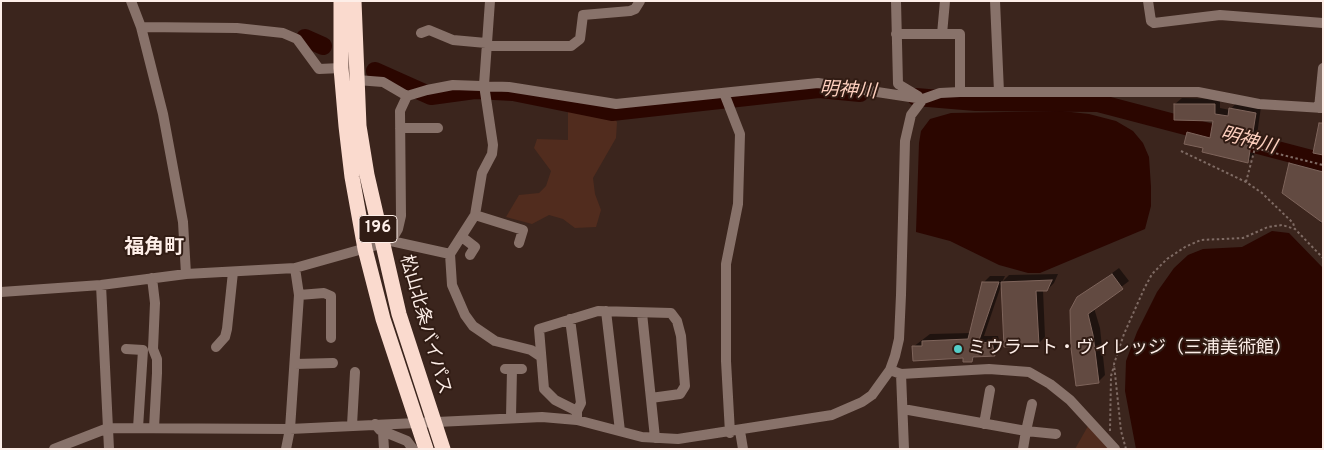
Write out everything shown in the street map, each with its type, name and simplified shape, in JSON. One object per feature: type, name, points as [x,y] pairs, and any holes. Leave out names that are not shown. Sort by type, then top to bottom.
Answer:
[{"type":"highway","name":"松山北条バイパス","points":[[341,1],[341,68],[352,177],[365,249],[383,320],[426,449]]},
{"type":"highway","name":"松山北条バイパス","points":[[354,1],[359,126],[366,175],[386,243],[399,314],[443,449]]},
{"type":"street","points":[[131,1],[141,28],[163,114],[176,177],[183,222],[186,274]]},
{"type":"street","points":[[490,1],[484,85],[494,145],[492,154],[482,173],[475,215],[450,254],[452,285],[465,315],[473,326],[495,341],[531,350],[540,356]]},
{"type":"street","points":[[421,33],[429,30],[453,40],[486,45],[572,46],[580,38],[583,15],[630,12],[635,9],[640,1]]},
{"type":"street","points":[[896,1],[898,84],[923,99]]},
{"type":"street","points":[[942,34],[945,1]]},
{"type":"street","points":[[995,1],[999,92]]},
{"type":"street","points":[[1148,1],[1151,21],[1154,23],[1220,15],[1323,23]]},
{"type":"street","points":[[141,28],[236,28],[283,33],[297,39],[319,69],[341,68]]},
{"type":"street","points":[[896,34],[960,34],[960,92]]},
{"type":"street","points":[[386,243],[398,229],[401,216],[400,111],[411,95],[453,85],[509,87],[616,104],[818,83],[923,99],[940,93],[960,92],[1198,92],[1259,104],[1321,108],[1323,68]]},
{"type":"street","points":[[357,80],[383,82],[411,95]]},
{"type":"street","points":[[724,93],[740,134],[738,204],[726,264],[726,361],[735,432],[743,449]]},
{"type":"street","points":[[651,398],[680,394],[685,386],[679,328],[674,316],[666,312],[598,311],[539,329],[544,389],[548,395],[576,416],[658,442],[735,432],[815,418],[847,410],[872,395],[890,370],[898,339],[902,295],[905,141],[911,115],[923,99]]},
{"type":"street","points":[[400,128],[438,128]]},
{"type":"street","points":[[475,215],[524,230],[519,243]]},
{"type":"street","points":[[462,237],[475,247],[470,255]]},
{"type":"street","points":[[1,292],[101,285],[186,274],[295,268],[386,243],[450,254]]},
{"type":"street","points":[[286,449],[290,429],[299,295],[295,268]]},
{"type":"street","points":[[216,347],[225,337],[227,329],[234,272]]},
{"type":"street","points":[[152,278],[156,304],[154,349],[158,373],[154,428]]},
{"type":"street","points":[[101,285],[109,449]]},
{"type":"street","points":[[299,295],[324,292],[331,296],[331,338]]},
{"type":"street","points":[[606,311],[620,431]]},
{"type":"street","points":[[642,313],[651,398],[658,442]]},
{"type":"street","points":[[570,319],[581,403],[576,416]]},
{"type":"street","points":[[126,349],[143,350],[138,428]]},
{"type":"street","points":[[295,364],[333,363]]},
{"type":"street","points":[[511,417],[513,369]]},
{"type":"street","points":[[890,370],[901,374],[989,369],[1028,372],[1050,384],[1070,400],[1107,438],[1115,449]]},
{"type":"street","points":[[352,425],[355,372]]},
{"type":"street","points":[[901,374],[904,449]]},
{"type":"street","points":[[984,424],[990,390]]},
{"type":"street","points":[[1022,449],[1032,404]]},
{"type":"street","points":[[903,409],[1026,431],[1056,434]]},
{"type":"street","points":[[54,449],[108,428],[290,429],[417,421],[576,416]]},
{"type":"street","points":[[375,424],[383,432],[407,442],[413,449]]},
{"type":"street","points":[[383,432],[384,449]]},
{"type":"path","points":[[1242,145],[1323,166]]},
{"type":"path","points":[[1246,182],[1255,148]]},
{"type":"path","points":[[1181,151],[1246,182],[1273,202],[1293,223],[1295,229],[1323,258]]},
{"type":"path","points":[[1107,438],[1112,423],[1110,388],[1117,352],[1140,296],[1152,274],[1167,258],[1201,240],[1243,238],[1274,226],[1282,225],[1295,229]]},
{"type":"path","points":[[1114,364],[1121,431],[1126,449]]},
{"type":"shaded area","points":[[568,108],[613,117],[617,122],[616,138],[593,178],[595,194],[601,210],[596,227],[575,228],[563,219],[549,215],[532,224],[506,217],[519,195],[539,193],[546,186],[551,171],[534,148],[537,139],[568,140]]},
{"type":"shaded area","points":[[1062,111],[1089,114],[1116,121],[1133,131],[1143,143],[1149,157],[1151,187],[1151,206],[1145,229],[1040,273],[1028,273],[999,265],[950,241],[916,232],[919,143],[921,131],[930,119],[951,113]]},
{"type":"shaded area","points":[[1272,231],[1289,233],[1323,268],[1323,449],[1136,449],[1125,391],[1126,361],[1137,332],[1157,292],[1174,268],[1188,255],[1203,249],[1242,247]]},
{"type":"shaded area","points":[[1088,426],[1109,449],[1075,449]]},
{"type":"building","points":[[1174,104],[1215,104],[1215,114],[1228,116],[1229,108],[1256,113],[1248,163],[1202,152],[1203,148],[1184,144],[1187,132],[1210,138],[1213,121],[1174,120]]},
{"type":"building","points":[[1319,123],[1323,123],[1323,155],[1313,153]]},
{"type":"building","points":[[1289,163],[1323,172],[1323,223],[1282,193]]},
{"type":"building","points":[[1112,274],[1123,289],[1088,314],[1093,335],[1099,383],[1076,386],[1071,348],[1070,310],[1077,297]]},
{"type":"building","points":[[1052,280],[1047,291],[1036,291],[1039,345],[1004,347],[1001,282]]},
{"type":"building","points":[[982,282],[999,282],[978,343],[992,342],[995,356],[973,357],[972,362],[963,362],[963,358],[913,361],[912,346],[922,346],[922,341],[968,339]]},
{"type":"waterway","name":"明神川","points":[[305,38],[323,46]]},
{"type":"waterway","name":"明神川","points":[[375,71],[431,96],[475,90],[513,92],[612,112],[819,89],[860,93]]},
{"type":"waterway","name":"明神川","points":[[916,97],[976,102],[1098,103],[1323,162]]},
{"type":"place","name":"ミウラート・ヴィレッジ（三浦美術館）","points":[[958,349]]},
{"type":"district","name":"福角町","points":[[154,249]]}]
